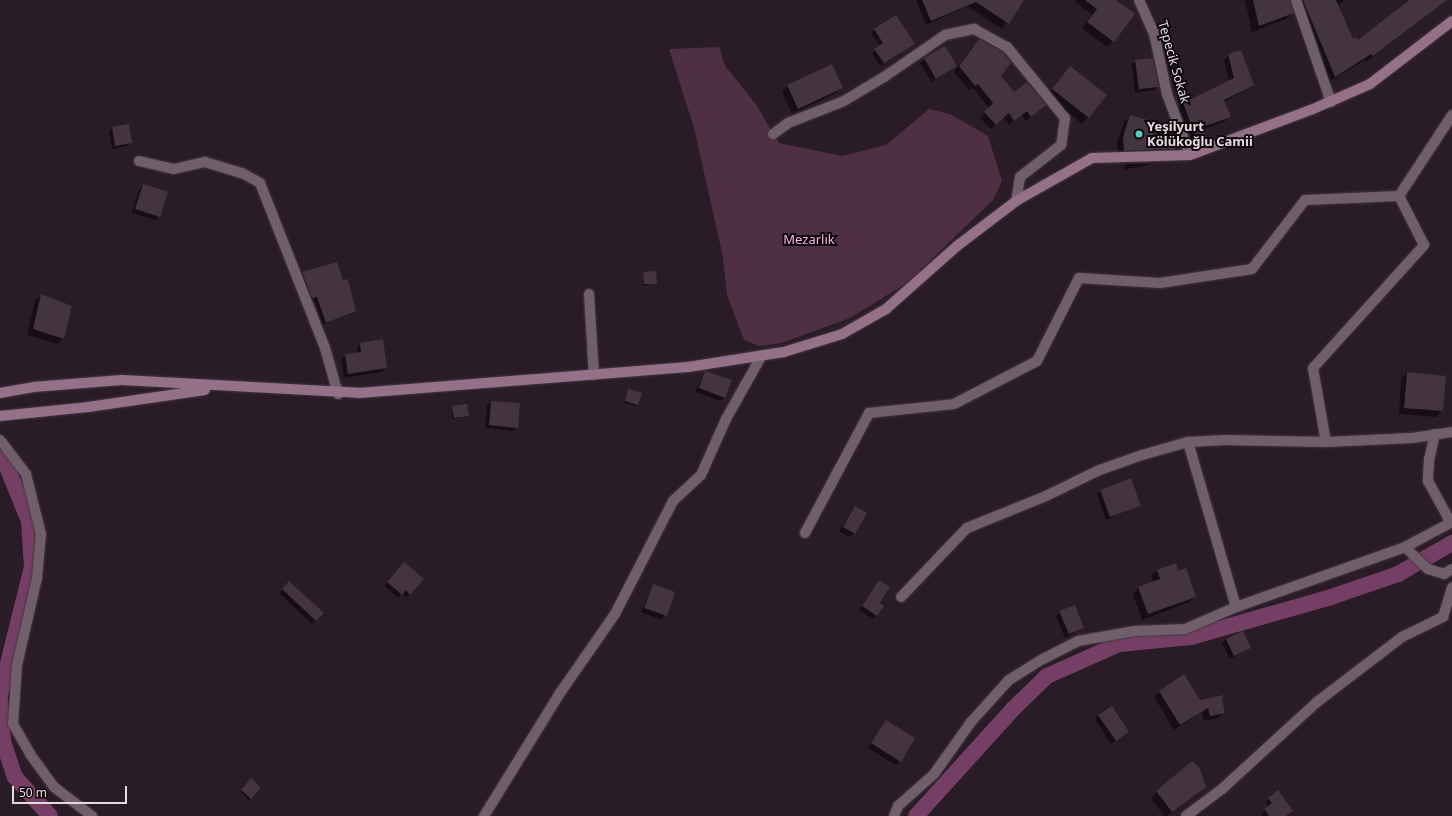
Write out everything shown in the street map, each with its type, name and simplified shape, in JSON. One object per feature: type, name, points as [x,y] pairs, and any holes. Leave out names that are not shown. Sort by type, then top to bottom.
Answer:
[{"type":"main road","points":[[0,393],[33,388],[122,380],[225,388],[338,394],[688,367],[784,352],[842,334],[886,309],[957,246],[1016,201],[1092,158],[1190,154],[1331,102],[1370,84],[1452,21]]},
{"type":"main road","points":[[0,416],[88,407],[225,388]]},
{"type":"street","points":[[1296,0],[1331,102]]},
{"type":"street","name":"Tepecik Sokak","points":[[1142,1],[1154,33],[1167,94],[1190,154]]},
{"type":"street","points":[[773,134],[788,123],[844,101],[884,77],[945,35],[974,29],[1007,47],[1065,118],[1061,145],[1020,177],[1016,201]]},
{"type":"street","points":[[1399,196],[1452,115]]},
{"type":"street","points":[[139,161],[174,169],[205,162],[242,173],[260,183],[325,348],[338,394]]},
{"type":"street","points":[[1326,442],[1313,368],[1424,245],[1399,196]]},
{"type":"street","points":[[805,533],[869,413],[954,404],[1037,361],[1079,278],[1160,283],[1252,269],[1305,200],[1399,196]]},
{"type":"street","points":[[589,294],[594,375]]},
{"type":"street","points":[[484,816],[560,692],[615,614],[673,501],[701,475],[726,419],[762,355]]},
{"type":"street","points":[[901,597],[967,528],[1046,496],[1097,471],[1188,442],[1226,440],[1326,442],[1452,432]]},
{"type":"street","points":[[894,816],[898,806],[934,774],[971,722],[1009,680],[1043,659],[1078,641],[1135,631],[1185,629],[1236,607],[1405,547],[1452,523],[1428,481],[1429,459],[1436,434]]},
{"type":"street","points":[[0,440],[26,474],[41,534],[37,578],[17,665],[13,724],[30,754],[54,787],[92,816]]},
{"type":"street","points":[[1188,442],[1236,607]]},
{"type":"street","points":[[1405,547],[1428,569],[1444,574],[1452,569]]},
{"type":"street","points":[[1186,816],[1222,789],[1317,702],[1402,637],[1443,617],[1452,587]]},
{"type":"green space","name":"Mezarlık","points":[[719,47],[725,66],[755,103],[779,143],[842,156],[886,145],[929,109],[950,114],[988,136],[1002,181],[993,200],[907,283],[850,318],[782,343],[759,346],[744,340],[727,295],[723,257],[694,128],[669,49]]},
{"type":"building","points":[[922,0],[1024,0],[1009,24],[976,2],[931,21]]},
{"type":"building","points":[[1085,0],[1116,0],[1135,14],[1114,42],[1087,22],[1097,9]]},
{"type":"building","points":[[1253,0],[1290,0],[1294,13],[1259,26]]},
{"type":"building","points":[[1303,0],[1336,0],[1353,39],[1356,37],[1358,40],[1409,0],[1447,0],[1373,56],[1371,54],[1335,77]]},
{"type":"building","points":[[896,15],[915,44],[884,63],[874,49],[883,43],[874,29]]},
{"type":"building","points":[[979,39],[1003,52],[1011,63],[1001,76],[1014,92],[1027,82],[1046,105],[1031,117],[1027,111],[1014,121],[1009,113],[996,125],[984,112],[993,103],[978,84],[975,86],[959,66]]},
{"type":"building","points":[[945,46],[957,66],[936,79],[924,58]]},
{"type":"building","points":[[1241,50],[1254,85],[1224,100],[1231,117],[1205,126],[1206,142],[1199,145],[1183,103],[1234,78],[1228,54]]},
{"type":"building","points":[[1153,58],[1159,87],[1139,89],[1135,60]]},
{"type":"building","points":[[832,64],[843,88],[798,109],[787,85]]},
{"type":"building","points":[[1070,66],[1107,95],[1089,118],[1052,89]]},
{"type":"building","points":[[1130,115],[1158,123],[1150,145],[1175,142],[1176,149],[1124,151],[1123,137]]},
{"type":"building","points":[[129,124],[132,143],[115,146],[112,127]]},
{"type":"building","points":[[143,184],[168,192],[160,217],[135,209]]},
{"type":"building","points":[[337,262],[343,280],[348,279],[356,311],[326,323],[317,297],[312,298],[302,272]]},
{"type":"building","points":[[656,271],[657,284],[644,284],[643,272]]},
{"type":"building","points":[[41,294],[72,306],[64,339],[33,329]]},
{"type":"building","points":[[383,339],[387,368],[348,374],[345,354],[361,352],[360,343]]},
{"type":"building","points":[[705,371],[732,380],[725,398],[699,388]]},
{"type":"building","points":[[1407,372],[1446,376],[1443,411],[1404,408]]},
{"type":"building","points":[[628,389],[642,393],[638,405],[625,401]]},
{"type":"building","points":[[491,401],[520,403],[518,428],[489,425]]},
{"type":"building","points":[[467,404],[469,416],[454,418],[452,406]]},
{"type":"building","points":[[1131,478],[1141,506],[1110,517],[1100,490]]},
{"type":"building","points":[[855,506],[867,513],[855,534],[843,527]]},
{"type":"building","points":[[404,562],[424,579],[410,595],[406,590],[402,595],[387,582]]},
{"type":"building","points":[[1176,563],[1178,571],[1186,568],[1196,597],[1148,614],[1138,587],[1160,579],[1157,570]]},
{"type":"building","points":[[879,580],[890,587],[880,603],[884,606],[877,616],[862,606]]},
{"type":"building","points":[[289,581],[324,613],[316,621],[282,589]]},
{"type":"building","points":[[653,584],[675,592],[667,616],[644,608]]},
{"type":"building","points":[[1075,605],[1084,628],[1069,634],[1059,611]]},
{"type":"building","points":[[1243,631],[1251,648],[1234,656],[1226,639]]},
{"type":"building","points":[[1184,674],[1200,700],[1224,695],[1222,699],[1225,713],[1210,716],[1208,708],[1180,725],[1159,691]]},
{"type":"building","points":[[1112,706],[1129,732],[1116,741],[1098,715]]},
{"type":"building","points":[[886,720],[915,738],[901,762],[871,743]]},
{"type":"building","points":[[1192,761],[1199,767],[1206,787],[1172,812],[1156,791]]},
{"type":"building","points":[[251,778],[261,788],[251,799],[241,790]]},
{"type":"building","points":[[1278,790],[1293,811],[1286,816],[1269,816],[1264,809],[1272,803],[1268,798]]},
{"type":"waterway","points":[[0,458],[5,462],[29,521],[32,567],[0,695]]},
{"type":"waterway","points":[[916,816],[1012,710],[1047,676],[1119,644],[1191,637],[1331,597],[1398,574],[1452,543]]},
{"type":"waterway","points":[[0,699],[3,741],[15,777],[50,816]]},
{"type":"place","name":"Yeşilyurt Kölükoğlu Camii","points":[[1139,134]]}]
